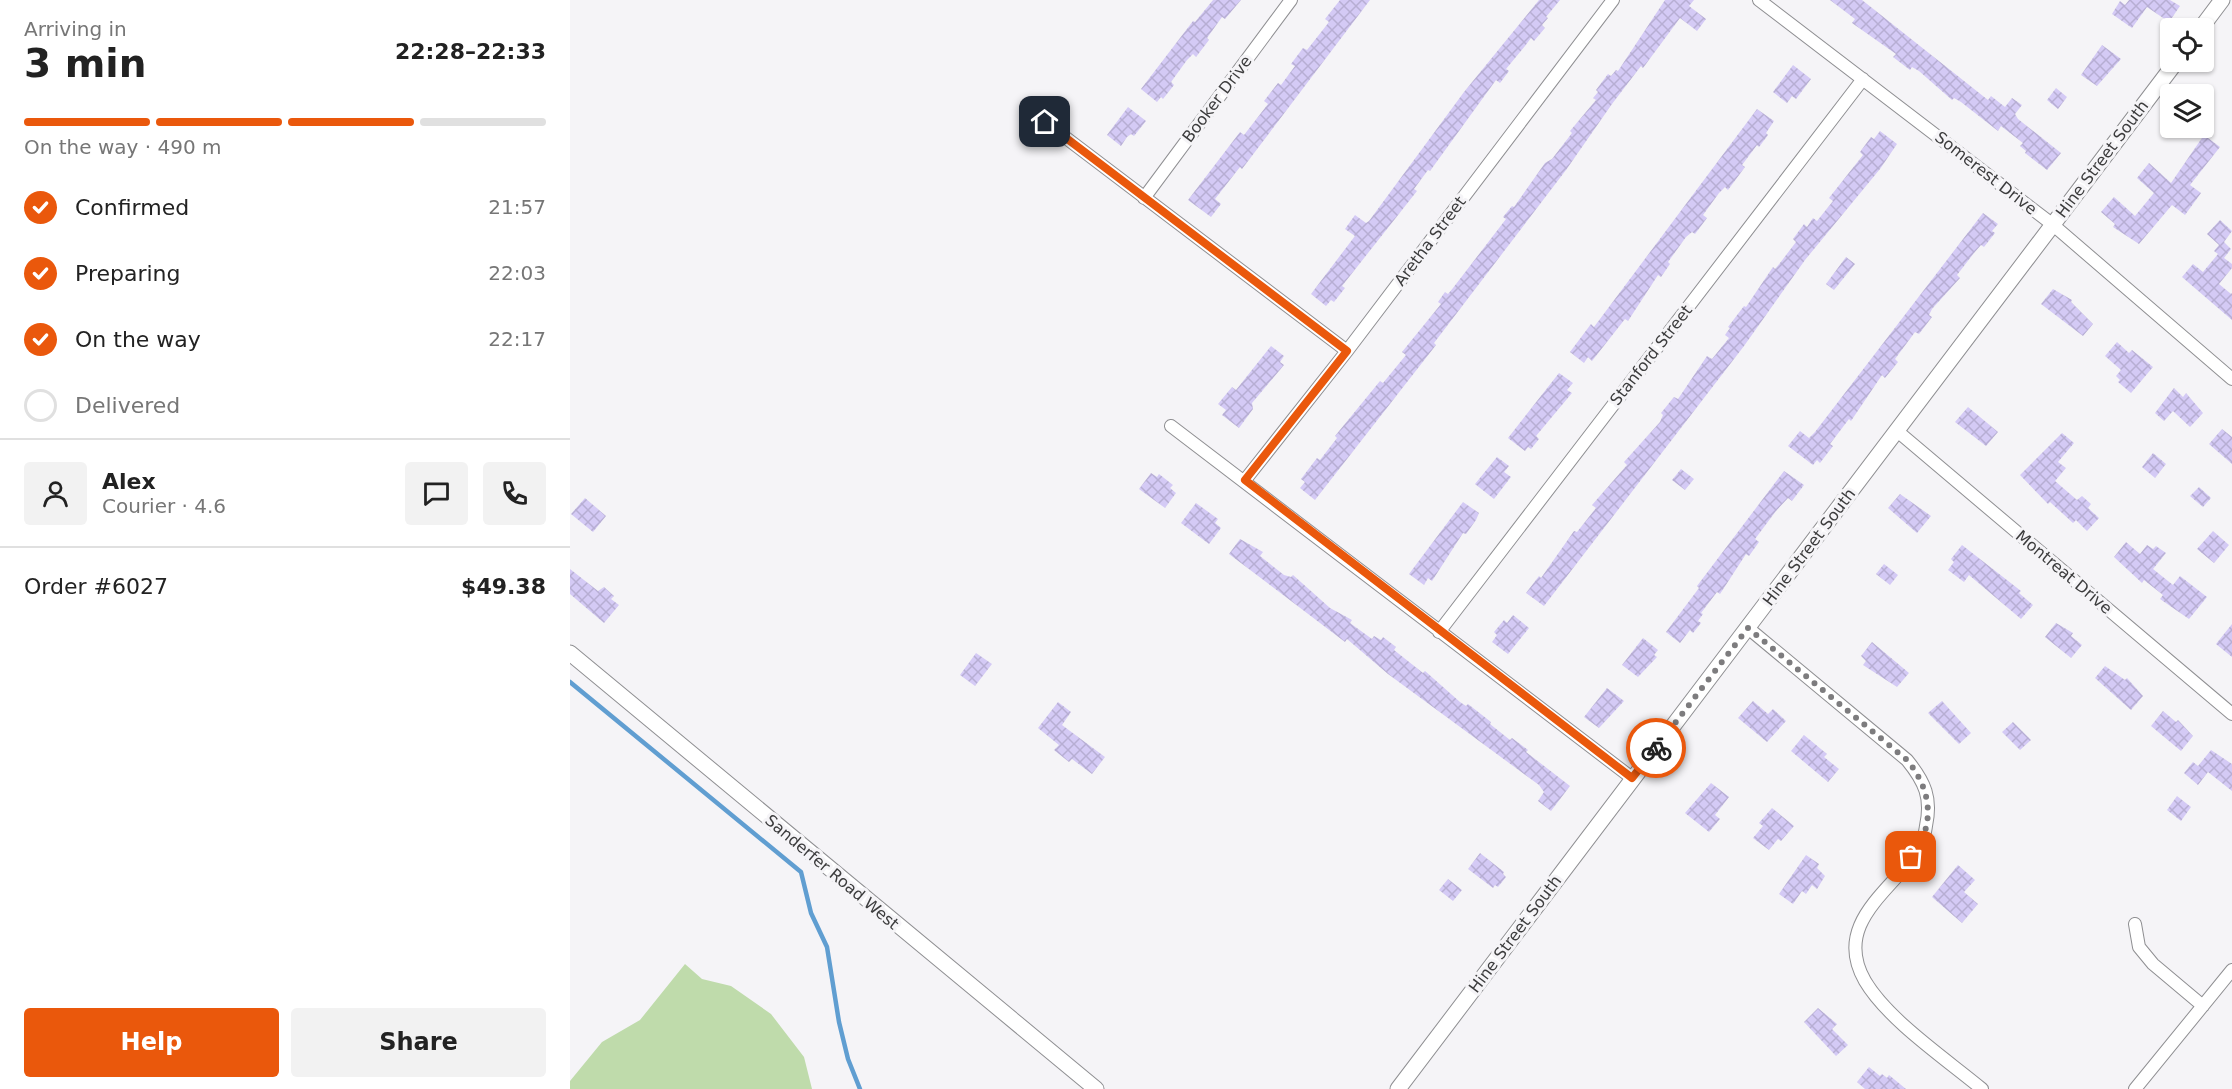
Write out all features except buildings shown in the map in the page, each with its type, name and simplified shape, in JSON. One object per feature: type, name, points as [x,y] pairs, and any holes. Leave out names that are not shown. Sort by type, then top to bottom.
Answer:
[{"type":"street","name":"Booker Drive","points":[[1144,198],[1291,0]]},
{"type":"street","name":"Aretha Street","points":[[1245,480],[1347,351],[1613,0]]},
{"type":"street","name":"Somerest Drive","points":[[1760,0],[2052,224],[2232,379]]},
{"type":"street","points":[[2208,18],[2222,0]]},
{"type":"street","name":"Hine Street South","points":[[1398,1089],[2168,72]]},
{"type":"street","name":"Stanford Street","points":[[1439,632],[1863,79]]},
{"type":"street","points":[[1045,122],[1347,351]]},
{"type":"street","points":[[1171,426],[1245,480],[1439,632],[1632,778]]},
{"type":"street","name":"Montreat Drive","points":[[1896,430],[2232,714]]},
{"type":"street","points":[[1748,628],[1907,760],[1919,774],[1930,809],[1922,843],[1866,912],[1857,946],[1859,963],[1864,980],[1885,1008],[1982,1089]]},
{"type":"street","name":"Sanderfer Road West","points":[[570,653],[1096,1089]]},
{"type":"street","points":[[2135,924],[2139,947],[2153,964],[2204,1006]]},
{"type":"street","points":[[2135,1089],[2232,970]]},
{"type":"green space","points":[[685,964],[702,979],[731,986],[771,1014],[804,1057],[812,1089],[570,1089],[570,1081],[602,1042],[640,1020]]},
{"type":"waterway","points":[[570,682],[801,872],[811,913],[827,947],[839,1022],[848,1059],[860,1089]]},
{"type":"way so far","points":[[1656,748],[1748,628],[1907,760],[1919,774],[1930,809],[1922,843],[1911,857]]},
{"type":"route","points":[[1045,122],[1347,351],[1245,480],[1439,632],[1632,778],[1656,748]]}]
